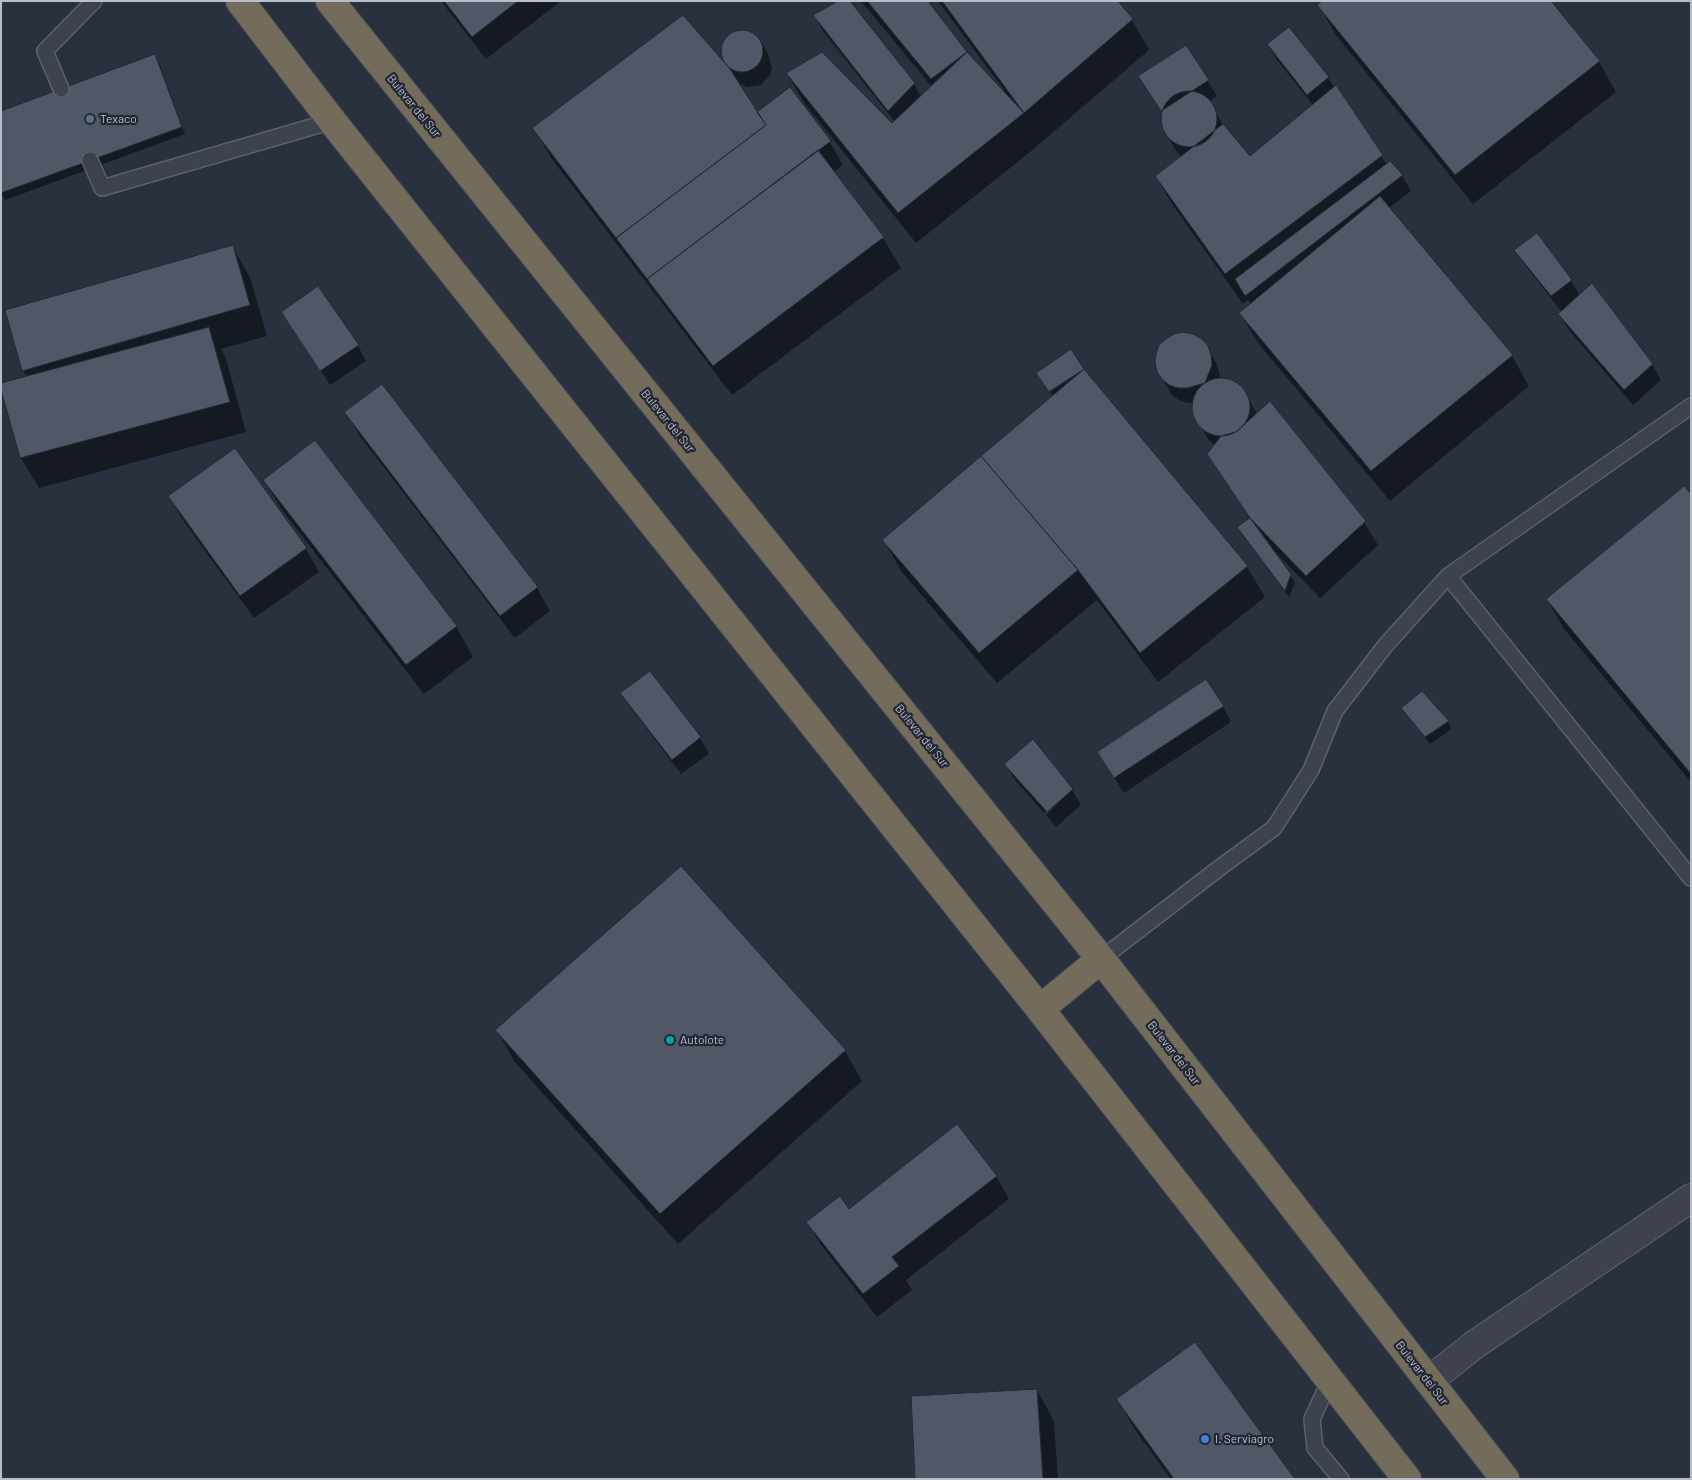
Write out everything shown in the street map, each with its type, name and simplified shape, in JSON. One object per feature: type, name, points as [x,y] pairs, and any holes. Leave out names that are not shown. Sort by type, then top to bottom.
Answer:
[{"type":"highway","points":[[240,1],[332,121],[1040,1010],[1407,1479]]},
{"type":"highway","name":"Bulevar del Sur","points":[[330,1],[1101,959],[1505,1479]]},
{"type":"highway","points":[[1040,1010],[1101,959]]},
{"type":"street","points":[[1429,1381],[1474,1345],[1691,1198]]},
{"type":"lane","points":[[61,89],[44,50],[94,1]]},
{"type":"lane","points":[[90,160],[102,188],[332,121]]},
{"type":"lane","points":[[1101,959],[1274,828],[1311,770],[1335,710],[1385,646],[1448,576],[1691,406]]},
{"type":"lane","points":[[1448,576],[1691,878]]},
{"type":"lane","points":[[1330,1380],[1312,1419],[1315,1448],[1341,1479]]},
{"type":"building","points":[[444,1],[518,1],[472,37]]},
{"type":"building","points":[[838,1],[850,1],[915,83],[888,111],[813,15]]},
{"type":"building","points":[[867,1],[928,1],[967,52],[931,79]]},
{"type":"building","points":[[942,1],[1118,1],[1133,19],[1024,113]]},
{"type":"building","points":[[1322,1],[1551,1],[1600,61],[1455,175],[1317,5]]},
{"type":"building","points":[[683,15],[730,69],[766,125],[616,238],[532,128]]},
{"type":"building","points":[[1289,27],[1329,77],[1307,95],[1267,44]]},
{"type":"building","points":[[746,30],[754,33],[760,39],[763,51],[760,63],[754,69],[738,72],[730,69],[724,63],[721,47],[724,39],[730,33]]},
{"type":"building","points":[[1186,45],[1209,80],[1161,111],[1138,76]]},
{"type":"building","points":[[822,52],[892,123],[967,52],[1024,113],[898,213],[786,73]]},
{"type":"building","name":"Texaco","points":[[155,54],[182,127],[1,193],[1,111]]},
{"type":"building","points":[[1336,85],[1383,155],[1225,274],[1155,176],[1223,124],[1250,156]]},
{"type":"building","points":[[790,87],[831,141],[647,279],[616,238],[766,125],[757,112]]},
{"type":"building","points":[[1183,91],[1195,91],[1209,99],[1217,113],[1215,130],[1209,139],[1195,147],[1183,147],[1173,142],[1166,135],[1161,125],[1161,113],[1166,103],[1173,96]]},
{"type":"building","points":[[818,150],[884,237],[713,366],[647,279]]},
{"type":"building","points":[[1390,161],[1403,175],[1245,296],[1235,279]]},
{"type":"building","points":[[1380,196],[1513,355],[1371,471],[1239,313]]},
{"type":"building","points":[[1537,233],[1572,280],[1551,296],[1514,250]]},
{"type":"building","points":[[233,245],[250,305],[22,371],[5,310]]},
{"type":"building","points":[[1592,283],[1653,364],[1624,390],[1558,314]]},
{"type":"building","points":[[318,286],[359,345],[320,371],[281,312]]},
{"type":"building","points":[[209,327],[230,402],[20,458],[1,390],[1,383]]},
{"type":"building","points":[[1183,332],[1193,334],[1202,339],[1208,346],[1212,365],[1205,383],[1187,388],[1178,388],[1169,385],[1162,379],[1157,372],[1155,362],[1159,345],[1174,334]]},
{"type":"building","points":[[1071,349],[1084,369],[1049,392],[1036,373]]},
{"type":"building","points":[[1084,369],[1248,566],[1140,653],[1078,570],[981,456]]},
{"type":"building","points":[[1221,378],[1232,380],[1245,391],[1250,407],[1248,418],[1237,431],[1221,436],[1210,434],[1197,423],[1192,407],[1194,396],[1205,383]]},
{"type":"building","points":[[382,384],[538,587],[500,616],[344,412]]},
{"type":"building","points":[[1270,401],[1366,521],[1306,576],[1250,518],[1207,454],[1221,436],[1236,432]]},
{"type":"building","points":[[315,440],[457,626],[406,665],[263,480]]},
{"type":"building","points":[[235,448],[307,548],[240,596],[168,496]]},
{"type":"building","points":[[981,456],[1078,570],[979,653],[882,540]]},
{"type":"building","points":[[1684,486],[1691,494],[1691,774],[1546,599]]},
{"type":"building","points":[[1250,518],[1291,574],[1285,591],[1237,527]]},
{"type":"building","points":[[650,671],[701,737],[672,760],[620,693]]},
{"type":"building","points":[[1206,679],[1224,706],[1114,778],[1097,752]]},
{"type":"building","points":[[1422,691],[1449,721],[1425,737],[1401,708]]},
{"type":"building","points":[[1033,739],[1073,789],[1047,812],[1004,764]]},
{"type":"building","name":"Autolote","points":[[681,866],[846,1050],[660,1214],[495,1030]]},
{"type":"building","points":[[957,1124],[997,1176],[892,1257],[899,1266],[863,1294],[806,1222],[840,1196],[849,1209]]},
{"type":"building","name":"I. Serviagro","points":[[1195,1342],[1295,1479],[1174,1479],[1116,1399]]},
{"type":"building","points":[[1037,1389],[1043,1479],[915,1479],[911,1396]]},
{"type":"place","name":"Texaco","points":[[90,119]]},
{"type":"place","name":"Autolote","points":[[670,1040]]},
{"type":"place","name":"I. Serviagro","points":[[1205,1439]]}]
